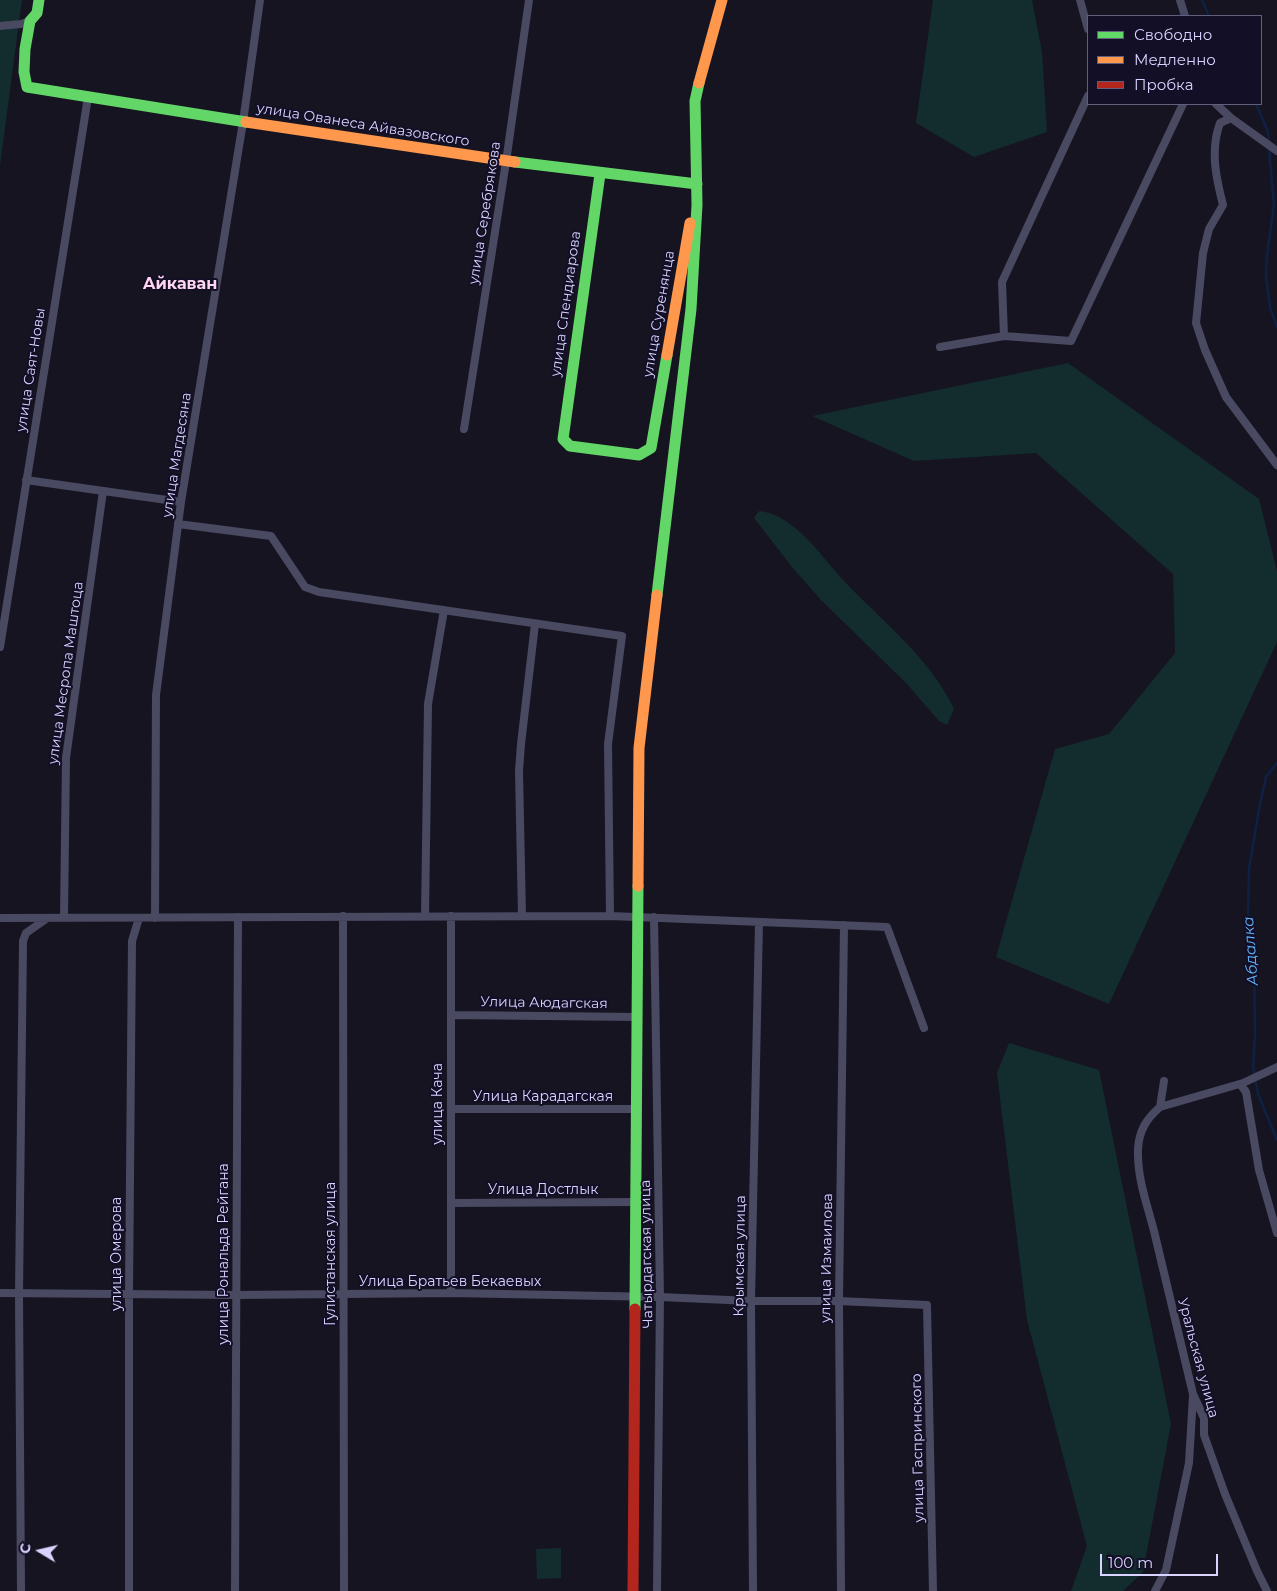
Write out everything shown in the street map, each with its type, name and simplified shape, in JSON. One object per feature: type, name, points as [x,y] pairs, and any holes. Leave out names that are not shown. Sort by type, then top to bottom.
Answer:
[{"type":"main road","points":[[30,21],[37,13],[39,0]]},
{"type":"main road","points":[[633,1591],[639,748],[691,309],[697,205],[695,101],[706,54],[722,0]]},
{"type":"main road","name":"улица Ованеса Айвазовского","points":[[30,21],[25,49],[24,72],[27,87],[506,162],[697,184]]},
{"type":"main road","name":"улица Спендиарова","points":[[600,174],[563,438],[570,446],[639,455],[651,448]]},
{"type":"main road","name":"улица Суренянца","points":[[651,448],[697,184]]},
{"type":"street","name":"улица Магдесяна","points":[[156,918],[156,695],[181,502],[260,0]]},
{"type":"street","name":"улица Серебрякова","points":[[464,429],[506,162],[529,0]]},
{"type":"street","points":[[1080,0],[1087,25]]},
{"type":"street","points":[[1180,0],[1185,15]]},
{"type":"street","points":[[0,26],[30,21]]},
{"type":"street","name":"улица Саят-Новы","points":[[0,647],[88,97]]},
{"type":"street","points":[[1004,336],[1002,282],[1087,98]]},
{"type":"street","points":[[940,347],[1004,336],[1071,341],[1183,105]]},
{"type":"street","points":[[1217,105],[1231,118],[1277,151]]},
{"type":"street","points":[[1231,118],[1220,123],[1216,134],[1215,172],[1223,204],[1209,229],[1203,253],[1196,323],[1205,350],[1226,397],[1277,465]]},
{"type":"street","points":[[26,480],[181,502]]},
{"type":"street","name":"улица Месропа Маштоца","points":[[64,918],[66,758],[104,491]]},
{"type":"street","points":[[178,524],[270,536],[305,587],[318,592],[622,636],[608,744],[610,916]]},
{"type":"street","points":[[425,916],[428,704],[444,610]]},
{"type":"street","points":[[522,916],[519,771],[535,624]]},
{"type":"street","name":"Гулистанская улица","points":[[343,916],[344,1591]]},
{"type":"street","name":"улица Кача","points":[[451,916],[451,1292]]},
{"type":"street","points":[[0,918],[610,916],[887,927],[924,1028]]},
{"type":"street","name":"улица Рональда Рейгана","points":[[235,1591],[238,917]]},
{"type":"street","name":"Чатырдагская улица","points":[[654,917],[660,1297],[657,1591]]},
{"type":"street","points":[[21,1591],[19,1294],[23,941],[26,933],[48,918]]},
{"type":"street","name":"улица Омерова","points":[[129,1591],[132,941],[139,918]]},
{"type":"street","name":"Крымская улица","points":[[753,1591],[751,1301],[759,922]]},
{"type":"street","name":"улица Измаилова","points":[[841,1591],[839,1301],[844,925]]},
{"type":"street","name":"Улица Аюдагская","points":[[451,1015],[637,1017]]},
{"type":"street","points":[[1164,1081],[1160,1107],[1241,1083],[1277,1067]]},
{"type":"street","points":[[1241,1083],[1246,1092],[1258,1170],[1277,1234]]},
{"type":"street","name":"Уральская улица","points":[[1160,1107],[1144,1124],[1138,1148],[1139,1175],[1194,1394],[1204,1418],[1204,1435],[1256,1571],[1268,1591]]},
{"type":"street","name":"Улица Карадагская","points":[[450,1109],[636,1109]]},
{"type":"street","name":"Улица Достлык","points":[[450,1203],[636,1202]]},
{"type":"street","name":"Улица Братьев Бекаевых","points":[[0,1293],[236,1295],[451,1292],[751,1301],[839,1301],[927,1305]]},
{"type":"street","name":"улица Гаспринского","points":[[927,1305],[933,1591]]},
{"type":"street","points":[[1155,1591],[1166,1570],[1189,1463],[1194,1394]]},
{"type":"green space","points":[[0,0],[22,0],[0,166]]},
{"type":"green space","points":[[933,0],[1032,0],[1042,52],[1047,132],[974,157],[916,123]]},
{"type":"green space","points":[[1068,363],[1259,499],[1277,571],[1277,642],[1109,1004],[996,957],[1055,749],[1109,734],[1175,653],[1173,574],[1036,453],[914,461],[812,416]]},
{"type":"green space","points":[[759,511],[779,517],[798,530],[845,582],[905,641],[932,673],[954,709],[947,725],[939,721],[906,683],[821,600],[792,567],[754,518]]},
{"type":"green space","points":[[1009,1043],[1099,1070],[1171,1424],[1143,1572],[1123,1591],[1071,1591],[1087,1546],[1027,1320],[997,1073]]},
{"type":"green space","points":[[561,1548],[561,1578],[537,1579],[536,1549]]},
{"type":"waterway","name":"Абдалка","points":[[1202,0],[1209,15]]},
{"type":"waterway","name":"Абдалка","points":[[1256,105],[1268,132],[1269,143]]},
{"type":"waterway","name":"Абдалка","points":[[1269,148],[1274,205],[1266,276],[1270,307],[1277,327]]},
{"type":"waterway","name":"Абдалка","points":[[1277,763],[1266,777],[1259,809],[1249,869],[1248,910],[1250,939],[1254,957],[1255,1035],[1253,1067],[1258,1094],[1277,1140]]},
{"type":"traffic: fast","points":[[39,0],[37,13],[30,21],[25,49],[24,72],[27,87],[246,122]]},
{"type":"traffic: fast","points":[[657,595],[691,309],[697,205],[695,101],[699,83]]},
{"type":"traffic: fast","points":[[515,162],[697,184]]},
{"type":"traffic: fast","points":[[600,174],[563,439],[570,446],[639,455],[651,448],[667,355]]},
{"type":"traffic: fast","points":[[635,1309],[638,886]]},
{"type":"traffic: slow","points":[[699,83],[722,0]]},
{"type":"traffic: slow","points":[[246,122],[515,162]]},
{"type":"traffic: slow","points":[[667,355],[690,223]]},
{"type":"traffic: slow","points":[[638,886],[639,748],[657,595]]},
{"type":"traffic: jam","points":[[633,1591],[635,1309]]},
{"type":"district","name":"Айкаван","points":[[180,284]]}]
